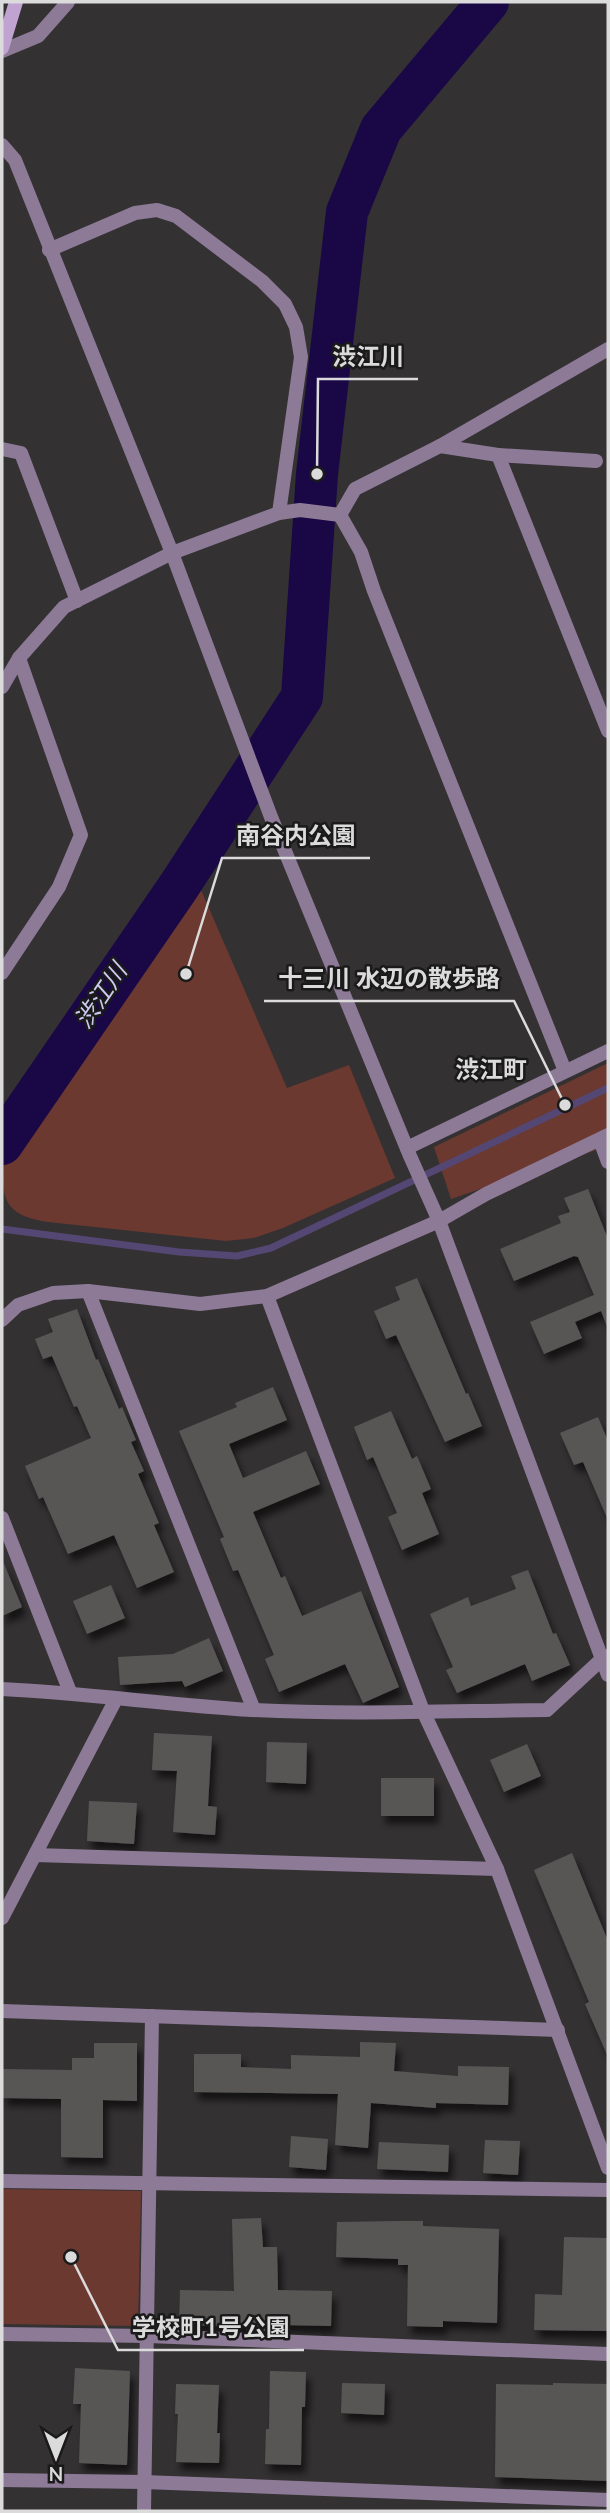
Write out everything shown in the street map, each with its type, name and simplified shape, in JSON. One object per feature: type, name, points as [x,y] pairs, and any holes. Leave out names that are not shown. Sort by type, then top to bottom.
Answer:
[{"type":"main road","points":[[2,50],[16,2]]},
{"type":"street","points":[[2,50],[38,36],[68,2]]},
{"type":"street","points":[[2,145],[15,160],[172,553],[271,817],[408,1152],[439,1221],[605,1658],[608,1675]]},
{"type":"street","points":[[49,250],[135,214],[158,210],[176,216],[262,281],[285,304],[296,327],[302,357],[279,513]]},
{"type":"street","points":[[340,514],[355,489],[440,446],[608,349]]},
{"type":"street","points":[[440,446],[498,455],[596,461]]},
{"type":"street","points":[[2,449],[21,453],[77,600]]},
{"type":"street","points":[[498,455],[608,731]]},
{"type":"street","points":[[2,687],[19,658],[64,607],[77,600],[172,553],[279,513],[300,510],[340,514]]},
{"type":"street","points":[[340,514],[361,552],[379,604],[565,1071]]},
{"type":"street","points":[[2,973],[59,887],[81,835],[19,658]]},
{"type":"street","points":[[408,1152],[608,1051]]},
{"type":"street","points":[[2,1320],[18,1305],[53,1293],[88,1291],[200,1304],[267,1296],[439,1221],[486,1194],[604,1138],[608,1162]]},
{"type":"street","points":[[88,1291],[254,1710]]},
{"type":"street","points":[[267,1296],[423,1711],[497,1869],[608,2168]]},
{"type":"street","points":[[2,1518],[70,1692]]},
{"type":"street","points":[[2,1689],[70,1692],[116,1699],[254,1710],[547,1710],[605,1658]]},
{"type":"street","points":[[2,1918],[116,1699]]},
{"type":"street","points":[[34,1855],[497,1869]]},
{"type":"street","points":[[2,2011],[558,2030]]},
{"type":"street","points":[[144,2511],[152,2016]]},
{"type":"street","points":[[2,2180],[608,2190]]},
{"type":"street","points":[[2,2334],[148,2336],[608,2354]]},
{"type":"street","points":[[2,2480],[608,2500]]},
{"type":"shaded area","points":[[198,883],[287,1088],[349,1065],[395,1178],[283,1228],[254,1238],[226,1241],[48,1222],[16,1212],[6,1199],[4,1165]]},
{"type":"shaded area","points":[[608,1063],[608,1146],[451,1199],[434,1147]]},
{"type":"shaded area","points":[[2,2189],[141,2191],[138,2326],[2,2324]]},
{"type":"building","points":[[588,1189],[608,1239],[608,1329],[601,1311],[575,1322],[582,1338],[544,1354],[530,1322],[594,1295],[578,1257],[574,1256],[514,1281],[500,1249],[561,1223],[558,1216],[570,1212],[564,1198]]},
{"type":"building","points":[[417,1278],[482,1426],[445,1442],[396,1335],[386,1339],[374,1311],[400,1300],[395,1287]]},
{"type":"building","points":[[77,1309],[96,1360],[98,1359],[119,1409],[122,1407],[136,1440],[131,1442],[144,1471],[138,1474],[159,1523],[154,1525],[174,1572],[137,1588],[114,1535],[68,1554],[43,1497],[39,1499],[25,1466],[91,1438],[52,1356],[43,1359],[35,1339],[53,1332],[48,1319]]},
{"type":"building","points":[[273,1387],[287,1420],[229,1444],[243,1478],[306,1451],[320,1484],[253,1512],[281,1578],[285,1576],[302,1616],[361,1591],[399,1687],[363,1703],[345,1664],[279,1692],[265,1659],[274,1655],[238,1570],[233,1571],[220,1539],[224,1537],[179,1431],[237,1407],[235,1403]]},
{"type":"building","points":[[391,1411],[412,1459],[417,1456],[431,1489],[422,1493],[439,1534],[402,1550],[388,1517],[397,1513],[373,1457],[367,1460],[354,1427]]},
{"type":"building","points":[[598,1417],[608,1441],[608,1520],[583,1462],[574,1465],[560,1433]]},
{"type":"building","points":[[2,1559],[22,1607],[2,1616]]},
{"type":"building","points":[[528,1570],[553,1634],[556,1633],[570,1665],[532,1681],[525,1664],[457,1693],[446,1670],[453,1667],[430,1614],[468,1597],[471,1606],[516,1589],[511,1576]]},
{"type":"building","points":[[111,1585],[125,1618],[87,1634],[73,1601]]},
{"type":"building","points":[[209,1638],[223,1671],[185,1687],[182,1681],[120,1685],[118,1657],[173,1654]]},
{"type":"building","points":[[154,1733],[212,1736],[208,1806],[217,1807],[215,1835],[173,1832],[177,1771],[152,1770]]},
{"type":"building","points":[[267,1742],[307,1743],[306,1784],[266,1782]]},
{"type":"building","points":[[527,1744],[541,1776],[504,1792],[490,1760]]},
{"type":"building","points":[[381,1778],[434,1778],[434,1816],[381,1816]]},
{"type":"building","points":[[89,1801],[137,1803],[134,1844],[87,1841]]},
{"type":"building","points":[[572,1853],[608,1941],[608,2057],[585,2004],[589,2002],[534,1870]]},
{"type":"building","points":[[360,2042],[396,2043],[394,2071],[458,2076],[458,2066],[509,2067],[508,2105],[436,2103],[436,2108],[371,2103],[368,2148],[335,2145],[338,2094],[194,2092],[194,2054],[241,2054],[241,2067],[291,2069],[291,2055],[360,2057]]},
{"type":"building","points":[[94,2043],[137,2043],[137,2101],[103,2100],[103,2158],[61,2157],[61,2099],[2,2098],[2,2069],[72,2070],[72,2058],[94,2058]]},
{"type":"building","points":[[291,2136],[328,2139],[326,2170],[289,2167]]},
{"type":"building","points":[[485,2140],[520,2141],[518,2175],[483,2173]]},
{"type":"building","points":[[379,2142],[449,2145],[448,2172],[377,2169]]},
{"type":"building","points":[[261,2218],[263,2247],[277,2247],[278,2290],[332,2291],[331,2326],[283,2325],[282,2332],[246,2330],[246,2327],[179,2325],[180,2290],[234,2291],[232,2219]]},
{"type":"building","points":[[423,2221],[423,2226],[499,2229],[497,2323],[443,2321],[443,2327],[407,2326],[408,2265],[398,2265],[398,2259],[336,2257],[337,2222]]},
{"type":"building","points":[[564,2237],[608,2238],[608,2331],[534,2330],[535,2294],[562,2295]]},
{"type":"building","points":[[75,2368],[130,2371],[127,2465],[79,2463],[81,2404],[73,2404]]},
{"type":"building","points":[[270,2371],[306,2372],[305,2407],[302,2407],[301,2465],[265,2464],[266,2429],[269,2429]]},
{"type":"building","points":[[342,2383],[385,2384],[384,2415],[341,2413]]},
{"type":"building","points":[[176,2384],[219,2385],[219,2463],[176,2462]]},
{"type":"building","points":[[496,2384],[608,2384],[608,2481],[495,2477]]},
{"type":"waterway","name":"渋江川","points":[[2,1144],[179,886],[302,697],[317,474],[347,212],[381,129],[488,2]]},
{"type":"waterway","points":[[2,1229],[179,1252],[237,1256],[271,1248],[608,1088]]},
{"type":"place","name":"渋江川","points":[[317,474]]},
{"type":"place","name":"南谷内公園","points":[[186,974]]},
{"type":"place","name":"十三川 水辺の散歩路","points":[[565,1105]]},
{"type":"place","name":"学校町1号公園","points":[[71,2257]]},
{"type":"district","name":"渋江町","points":[[491,1070]]}]
